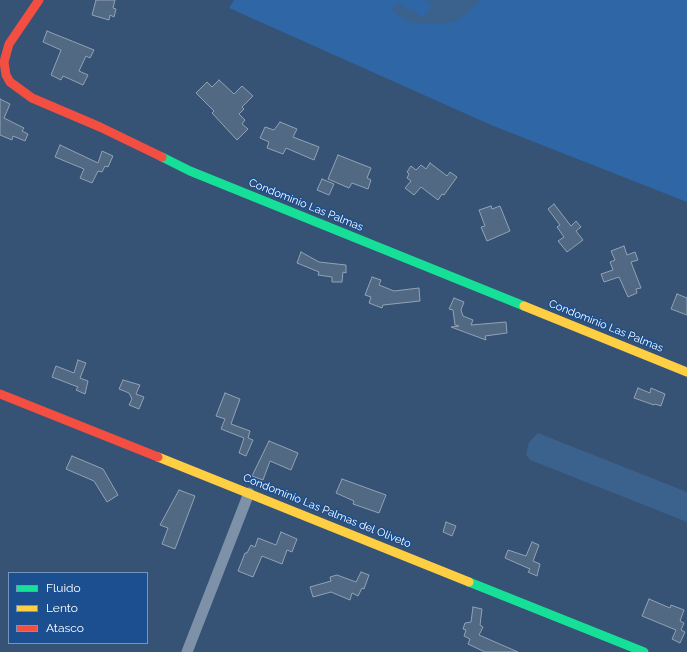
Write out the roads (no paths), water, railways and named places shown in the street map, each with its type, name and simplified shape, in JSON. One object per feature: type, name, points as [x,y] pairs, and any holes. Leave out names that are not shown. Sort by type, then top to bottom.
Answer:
[{"type":"street","name":"Condominio Las Palmas","points":[[39,0],[9,44],[4,62],[6,75],[10,82],[32,98],[100,127],[190,171],[687,372]]},
{"type":"street","name":"Condominio Las Palmas del Oliveto","points":[[0,394],[644,652]]},
{"type":"street","points":[[187,652],[249,493]]}]
